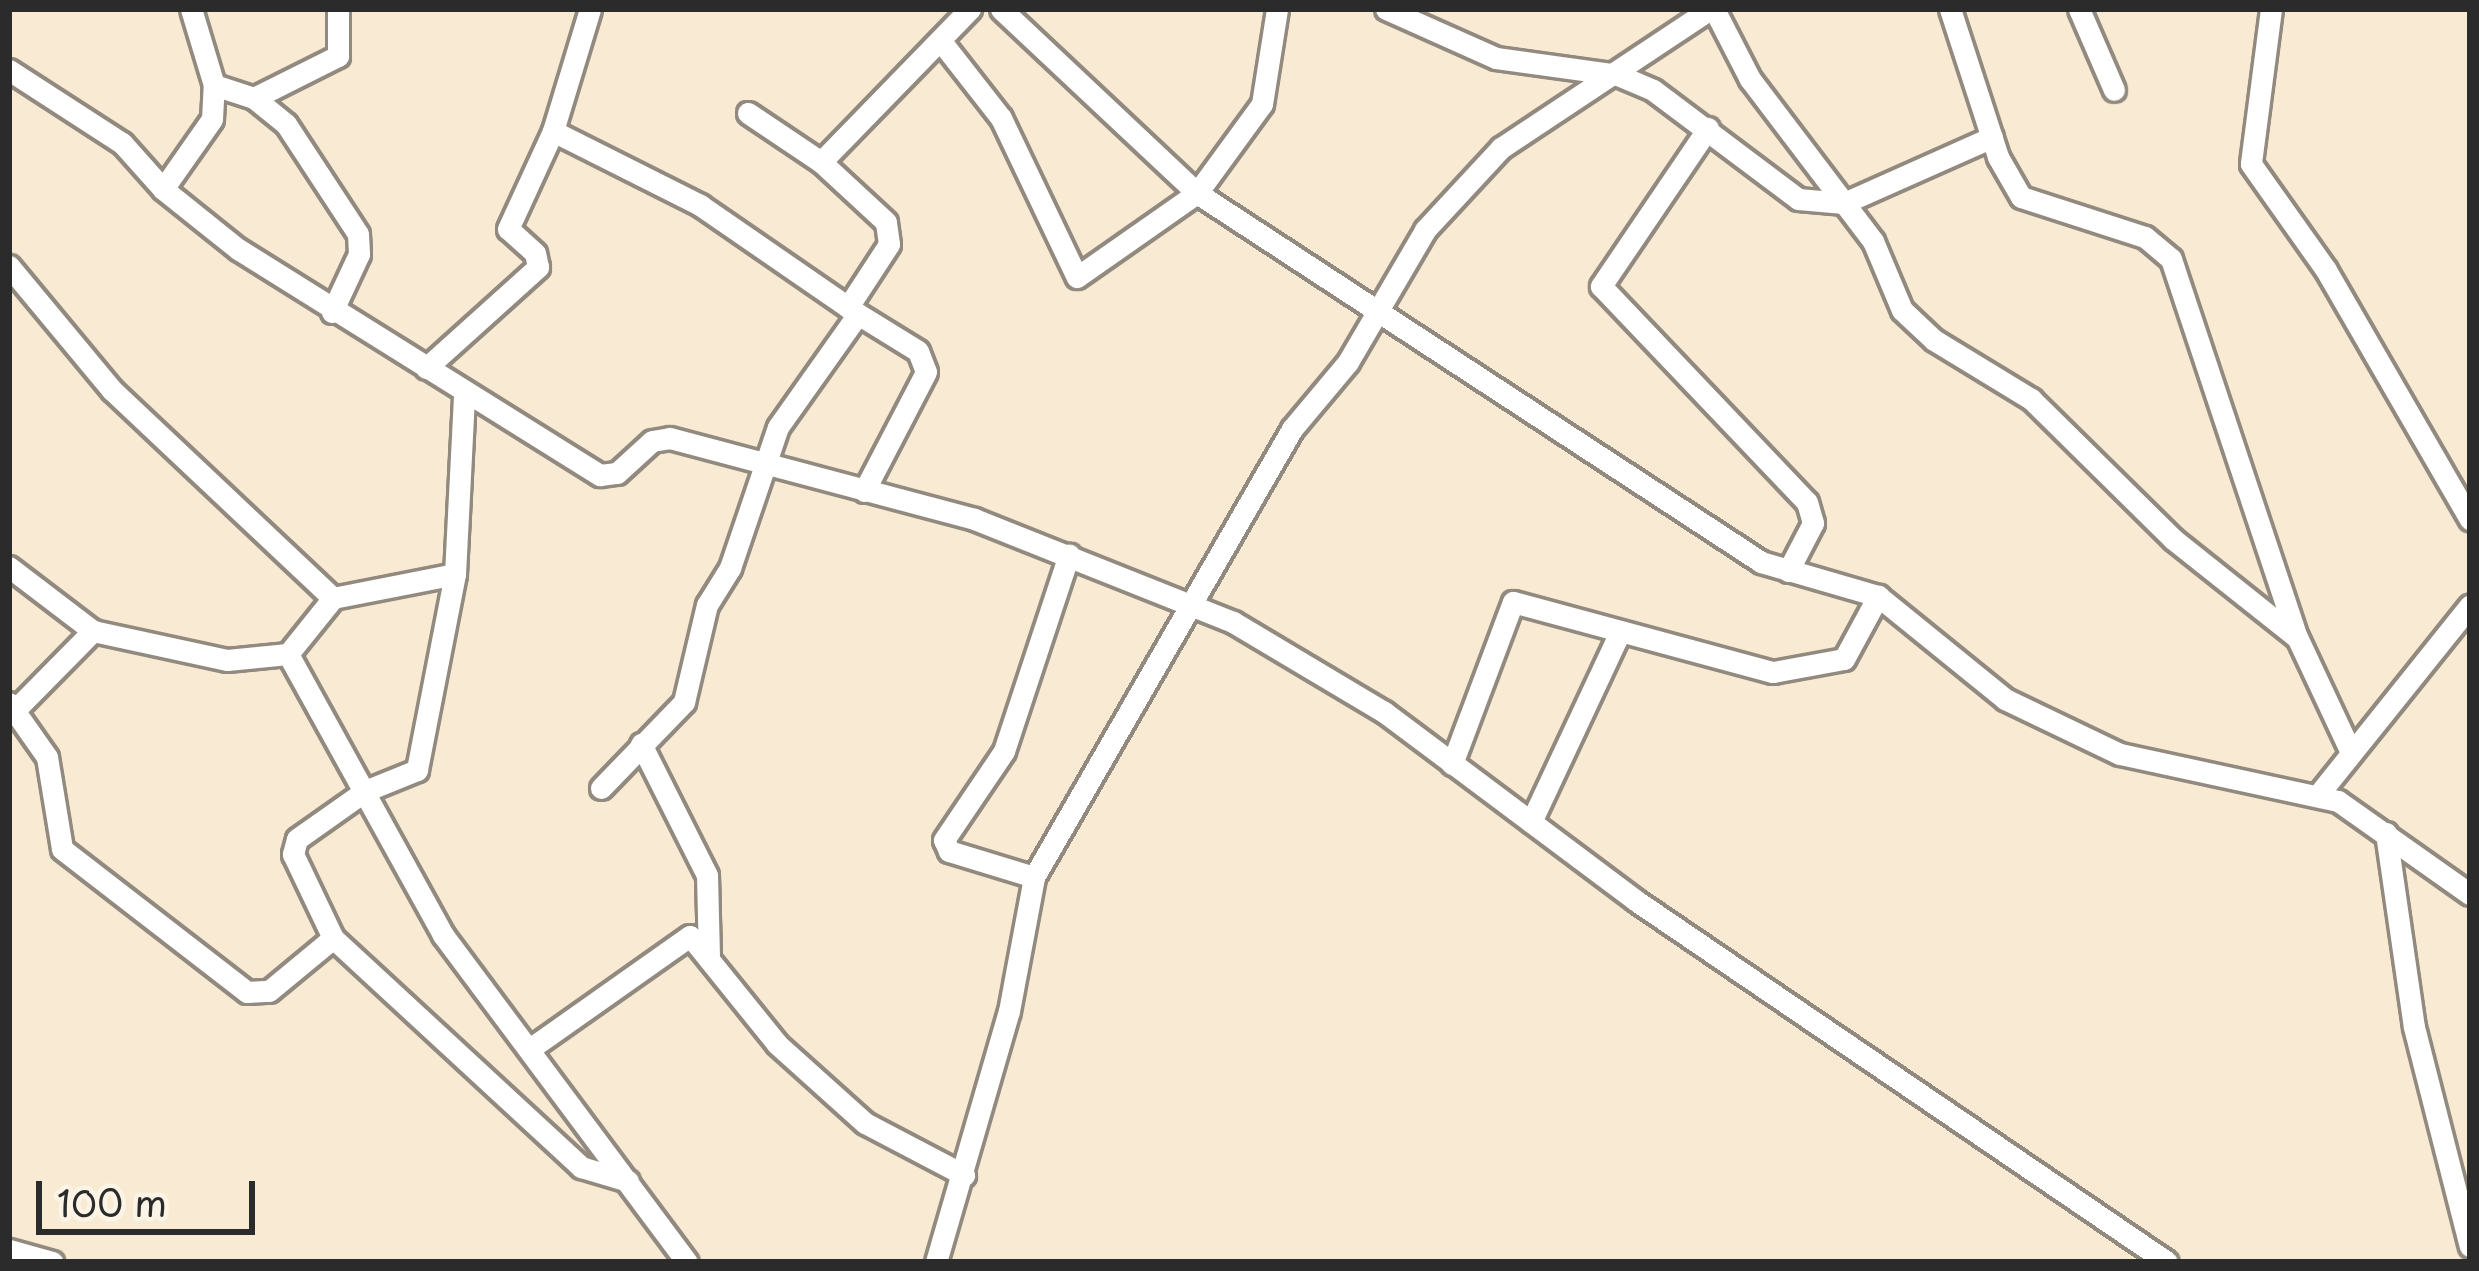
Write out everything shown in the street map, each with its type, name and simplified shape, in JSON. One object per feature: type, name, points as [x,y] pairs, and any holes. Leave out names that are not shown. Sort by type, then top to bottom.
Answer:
[{"type":"street","points":[[164,189],[212,119],[214,85],[190,9]]},
{"type":"street","points":[[254,98],[338,56],[338,9]]},
{"type":"street","points":[[427,368],[538,266],[535,253],[508,229],[553,131],[590,9]]},
{"type":"street","points":[[821,162],[970,9]]},
{"type":"street","points":[[1001,9],[1197,193],[1281,254],[1377,306],[1600,451],[1648,490],[1788,571],[1826,575],[1878,596],[2005,699],[2120,754],[2318,795],[2386,833],[2470,894]]},
{"type":"street","points":[[940,40],[1001,118],[1070,276],[1085,275],[1197,193],[1262,104],[1277,9]]},
{"type":"street","points":[[1386,9],[1496,58],[1618,75],[1708,128],[1782,190],[1844,203],[1992,137]]},
{"type":"street","points":[[936,1262],[1010,1011],[1034,877],[1196,603],[1292,429],[1348,362],[1377,306],[1434,219],[1501,148],[1712,9],[1750,79],[1874,241],[1902,310],[1934,340],[2030,399],[2174,539],[2296,638]]},
{"type":"street","points":[[1950,9],[1992,137],[2021,196],[2145,237],[2171,259],[2296,638],[2350,750]]},
{"type":"street","points":[[2079,9],[2114,90]]},
{"type":"street","points":[[2271,9],[2252,164],[2326,270],[2470,519]]},
{"type":"street","points":[[9,70],[122,143],[164,189],[332,312],[427,368],[464,397],[599,475],[617,473],[663,436],[1069,554],[1196,603],[1384,712],[1532,822],[2167,1262]]},
{"type":"street","points":[[214,85],[254,98],[286,124],[358,234],[359,254],[332,312]]},
{"type":"street","points":[[601,788],[683,702],[706,605],[730,568],[789,405],[853,310],[891,232],[821,162],[748,113]]},
{"type":"street","points":[[1708,128],[1601,286],[1807,502],[1813,524],[1788,571]]},
{"type":"street","points":[[553,131],[700,205],[918,351],[926,372],[864,491]]},
{"type":"street","points":[[9,266],[112,390],[333,598]]},
{"type":"street","points":[[464,397],[455,574],[420,762],[411,774],[364,791],[293,846],[333,938],[581,1167],[628,1181]]},
{"type":"street","points":[[1034,877],[950,851],[944,840],[1004,752],[1069,554]]},
{"type":"street","points":[[9,567],[93,631],[227,660],[287,654],[333,598],[455,574]]},
{"type":"street","points":[[1452,764],[1507,606],[1521,600],[1619,634],[1755,670],[1799,670],[1850,655],[1878,596]]},
{"type":"street","points":[[2318,795],[2470,605]]},
{"type":"street","points":[[93,631],[13,706],[47,757],[62,849],[247,992],[269,991],[333,938]]},
{"type":"street","points":[[1532,822],[1619,634]]},
{"type":"street","points":[[287,654],[443,935],[687,1262]]},
{"type":"street","points":[[640,744],[706,875],[710,958]]},
{"type":"street","points":[[2386,833],[2414,1027],[2470,1246]]},
{"type":"street","points":[[530,1048],[683,938],[696,939],[777,1044],[865,1123],[964,1174]]},
{"type":"street","points":[[9,1250],[52,1262]]}]
